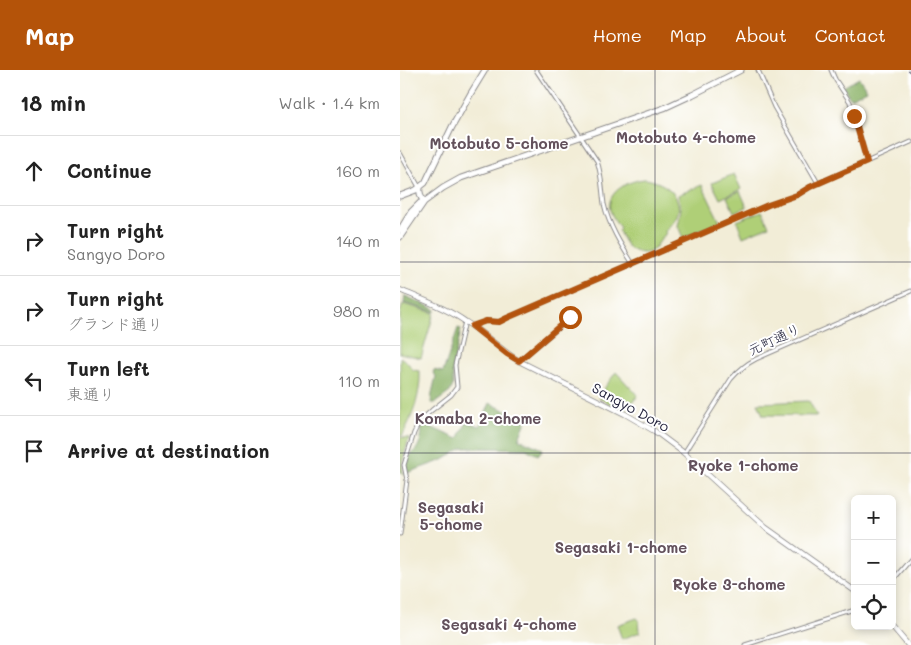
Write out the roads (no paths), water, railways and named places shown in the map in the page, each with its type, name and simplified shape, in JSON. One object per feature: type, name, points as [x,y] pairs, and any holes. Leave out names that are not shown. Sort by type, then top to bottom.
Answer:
[{"type":"highway","points":[[400,196],[420,188],[427,180],[456,119],[486,70]]},
{"type":"highway","points":[[400,230],[420,203],[461,178],[664,108],[741,70]]},
{"type":"highway","points":[[400,237],[410,221],[423,206],[425,198],[420,188]]},
{"type":"main road","name":"Sangyo Doro","points":[[400,290],[465,321],[507,354],[519,361],[625,414],[656,432],[684,453],[765,527],[851,588]]},
{"type":"main road","points":[[895,630],[908,645]]},
{"type":"street","points":[[536,70],[597,161],[604,203],[610,222],[633,264]]},
{"type":"street","points":[[758,70],[778,115],[818,183]]},
{"type":"street","points":[[831,70],[850,102],[867,162]]},
{"type":"street","points":[[472,326],[486,321],[501,321],[768,205],[797,195],[818,183],[911,142]]},
{"type":"street","points":[[400,153],[420,188]]},
{"type":"street","name":"元町通り","points":[[684,453],[732,379],[748,363],[911,291]]},
{"type":"street","points":[[519,361],[570,317]]},
{"type":"street","points":[[400,534],[407,480],[404,465],[408,450],[420,421],[457,387],[455,365],[465,321]]},
{"type":"street","points":[[896,576],[911,559]]},
{"type":"street","points":[[745,645],[851,611]]},
{"type":"district","name":"Motobuto 4-chome","points":[[686,137]]},
{"type":"district","name":"Motobuto 5-chome","points":[[499,143]]},
{"type":"district","name":"Komaba 2-chome","points":[[478,418]]},
{"type":"district","name":"Ryoke 1-chome","points":[[743,465]]},
{"type":"district","name":"Segasaki 5-chome","points":[[451,516]]},
{"type":"district","name":"Segasaki 1-chome","points":[[621,547]]},
{"type":"district","name":"Ryoke 3-chome","points":[[729,584]]},
{"type":"district","name":"Segasaki 4-chome","points":[[509,624]]}]
